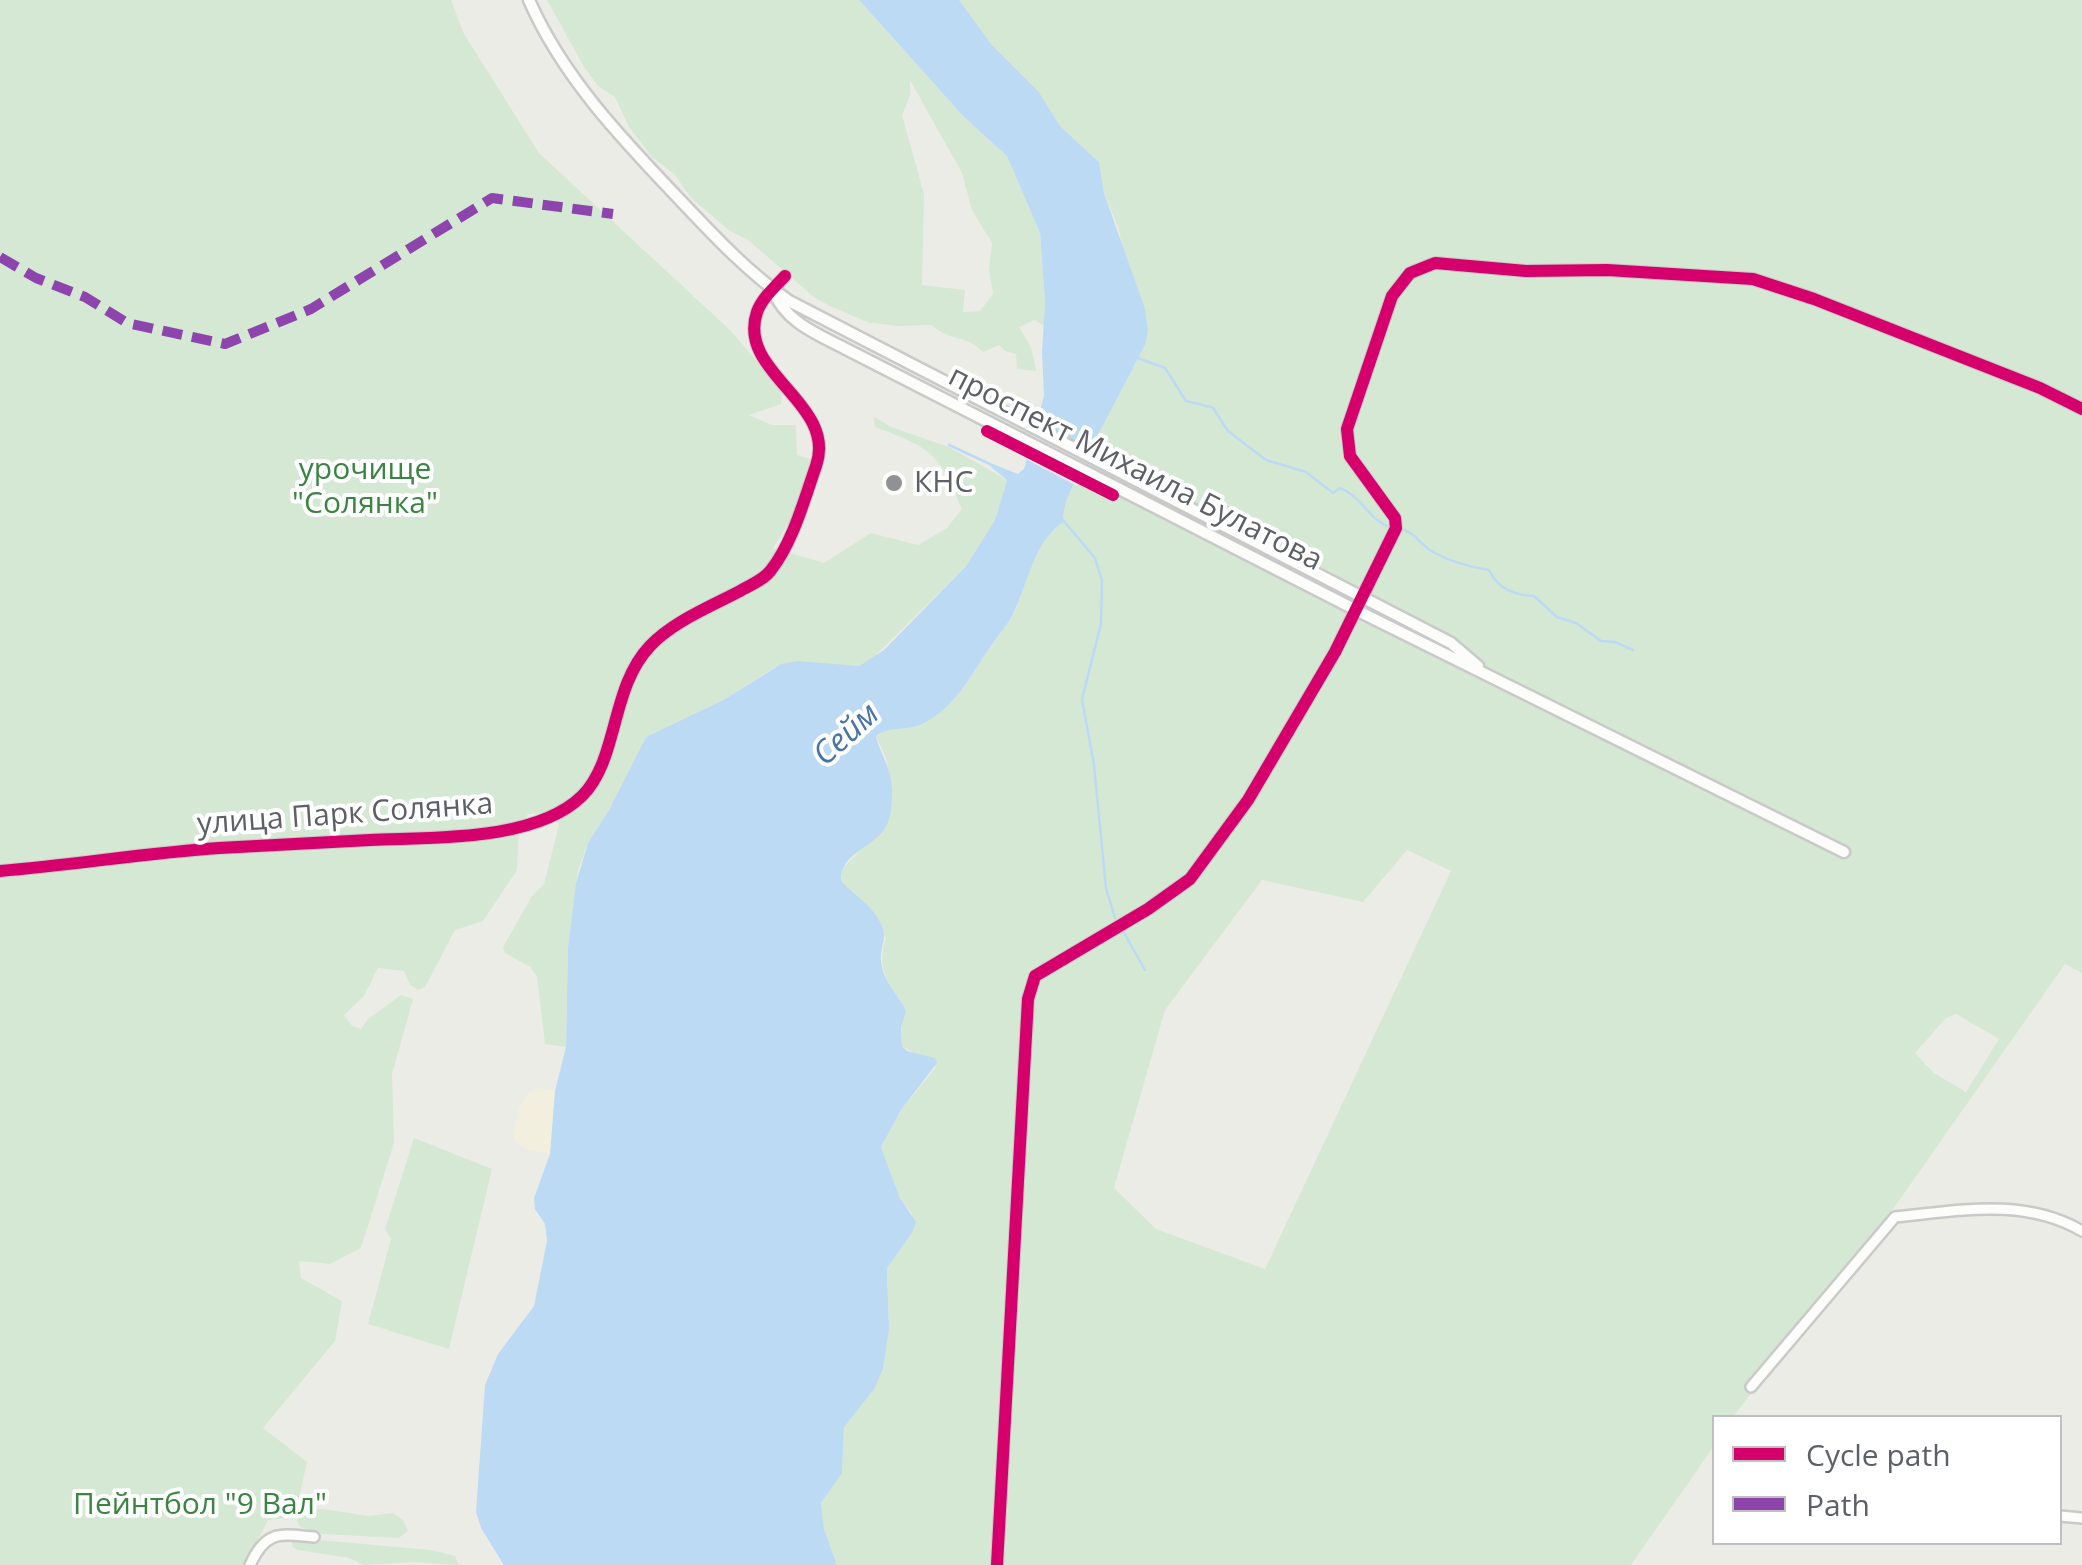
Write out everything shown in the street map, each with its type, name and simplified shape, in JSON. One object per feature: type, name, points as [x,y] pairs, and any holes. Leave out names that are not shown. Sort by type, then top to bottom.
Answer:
[{"type":"street","name":"проспект Михаила Булатова","points":[[529,0],[564,62],[600,113],[722,243],[773,290],[827,323],[1451,643],[1490,676]]},
{"type":"street","points":[[997,1565],[1028,999],[1036,976],[1190,879],[1284,743],[1364,597],[1394,538],[1396,518],[1350,456],[1347,429],[1400,282],[1422,266],[1435,263],[1526,271],[1607,270],[1753,279],[1814,298],[2040,388],[2082,409]]},
{"type":"street","name":"улица Парк Солянка","points":[[0,871],[217,848],[486,832],[533,822],[579,799],[592,782],[633,667],[666,631],[771,572],[789,538],[819,451],[814,429],[797,398],[757,348],[756,316],[784,276]]},
{"type":"street","name":"проспект Михаила Булатова","points":[[773,290],[779,306],[807,328],[1356,610],[1844,852]]},
{"type":"street","points":[[1751,1387],[1895,1217],[2023,1209],[2052,1216],[2082,1231]]},
{"type":"street","points":[[250,1565],[261,1544],[271,1537],[314,1537]]},
{"type":"green space","name":"урочище \"Солянка\"","points":[[0,0],[451,0],[464,34],[539,153],[730,330],[782,390],[781,404],[749,415],[772,425],[796,425],[797,455],[814,460],[793,516],[773,548],[824,563],[871,533],[918,545],[947,528],[962,509],[947,476],[931,455],[922,447],[875,427],[873,416],[891,427],[949,447],[1007,480],[995,520],[966,566],[873,658],[859,666],[775,667],[725,699],[646,737],[588,843],[578,870],[568,948],[566,1047],[545,1044],[537,976],[530,967],[505,953],[503,947],[532,896],[544,884],[559,825],[551,813],[528,814],[519,832],[517,870],[483,921],[455,930],[425,987],[418,990],[410,985],[404,971],[378,968],[364,996],[344,1015],[352,1026],[361,1029],[368,1019],[401,995],[413,999],[392,1074],[394,1143],[361,1248],[330,1264],[299,1261],[301,1278],[342,1301],[335,1341],[263,1428],[307,1462],[295,1517],[268,1520],[245,1565],[0,1565]]},
{"type":"green space","points":[[547,0],[859,0],[964,117],[1007,155],[1040,233],[1044,326],[1035,320],[1019,327],[1031,347],[1036,371],[1017,369],[1016,354],[999,345],[983,352],[931,325],[867,322],[815,298],[748,240],[730,231],[691,198],[675,175],[652,157],[629,127],[615,97],[598,86]],"holes":[[[910,80],[962,173],[972,210],[992,243],[989,270],[993,294],[980,311],[963,312],[965,290],[922,285],[924,194],[902,115],[910,96]]]},
{"type":"green space","points":[[959,0],[2082,0],[2082,973],[2065,964],[1891,1212],[1735,1415],[1712,1415],[1712,1449],[1631,1565],[837,1565],[824,1530],[821,1503],[842,1472],[844,1427],[883,1369],[889,1330],[887,1268],[912,1233],[912,1214],[900,1198],[881,1147],[901,1110],[936,1067],[902,1046],[901,1002],[887,980],[883,964],[886,938],[841,881],[842,869],[887,823],[892,785],[876,736],[885,730],[919,725],[942,710],[961,691],[1008,623],[1038,550],[1044,538],[1063,522],[1073,487],[1145,345],[1099,162],[1060,126],[1039,92],[992,45]],"holes":[[[1407,850],[1451,871],[1265,1269],[1156,1229],[1114,1188],[1165,1010],[1262,880],[1363,902]],[[1956,1014],[1999,1039],[1966,1092],[1934,1073],[1915,1053],[1946,1018]]]},
{"type":"green space","points":[[414,1138],[492,1169],[449,1349],[368,1324],[391,1239],[385,1229]]},
{"type":"green space","points":[[302,1510],[368,1516],[393,1513],[403,1520],[408,1531],[399,1538],[322,1534],[300,1527],[297,1521]]},
{"type":"green space","points":[[291,1540],[431,1550],[455,1556],[459,1565],[364,1565],[349,1558],[298,1550]]},
{"type":"sand","points":[[536,1088],[555,1091],[550,1154],[526,1149],[514,1140],[518,1111]]},
{"type":"water","name":"Сейм","points":[[859,0],[959,0],[992,45],[1039,92],[1060,126],[1099,162],[1104,193],[1145,309],[1145,345],[1073,487],[1063,522],[1038,551],[1008,622],[961,691],[943,710],[920,725],[876,736],[891,781],[890,814],[879,835],[851,857],[841,881],[872,910],[883,928],[882,968],[906,1011],[901,1027],[902,1046],[935,1058],[937,1063],[901,1110],[881,1147],[900,1198],[916,1222],[887,1268],[889,1330],[883,1369],[874,1389],[844,1427],[842,1473],[821,1503],[824,1529],[837,1565],[504,1565],[481,1528],[476,1512],[485,1385],[498,1354],[534,1306],[547,1241],[545,1224],[535,1209],[534,1198],[550,1154],[555,1091],[566,1047],[568,948],[576,883],[588,843],[646,737],[725,699],[781,664],[798,661],[859,666],[884,650],[966,566],[995,520],[1007,480],[991,467],[993,464],[1018,474],[1024,469],[1044,396],[1045,303],[1040,233],[1007,156],[964,117]]},
{"type":"pier","points":[[1031,422],[1097,455],[1077,486],[1022,457]]},
{"type":"waterway","points":[[1135,357],[1165,368],[1186,401],[1211,407]]},
{"type":"waterway","points":[[1213,408],[1228,431],[1266,460],[1306,472],[1333,493],[1340,488],[1348,492],[1379,521],[1394,528]]},
{"type":"waterway","points":[[949,445],[992,465]]},
{"type":"waterway","points":[[1062,519],[1095,558],[1102,581],[1101,624],[1082,699],[1094,765],[1106,888],[1115,918]]},
{"type":"waterway","points":[[1400,529],[1440,556],[1489,570],[1502,586],[1534,596],[1557,617],[1576,623],[1601,641],[1633,650]]},
{"type":"waterway","points":[[1123,931],[1145,970]]},
{"type":"marked path","points":[[0,257],[36,278],[85,297],[127,323],[225,344],[311,309],[492,198],[613,214]]},
{"type":"cycle path","points":[[997,1565],[1028,999],[1035,976],[1148,909],[1190,879],[1248,800],[1335,652],[1396,528],[1395,518],[1350,456],[1347,429],[1392,296],[1410,273],[1435,263],[1526,271],[1607,270],[1753,279],[2040,388],[2082,409]]},
{"type":"cycle path","points":[[0,871],[219,848],[481,834],[538,822],[582,796],[603,763],[628,682],[650,646],[681,622],[765,577],[786,547],[797,520],[816,466],[819,444],[813,424],[760,353],[754,334],[759,307],[785,276]]},
{"type":"cycle path","points":[[987,431],[1113,495]]},
{"type":"place","name":"КНС","points":[[894,483]]},
{"type":"park label","name":"Пейнтбол \"9 Вал\"","points":[[200,1505]]}]
